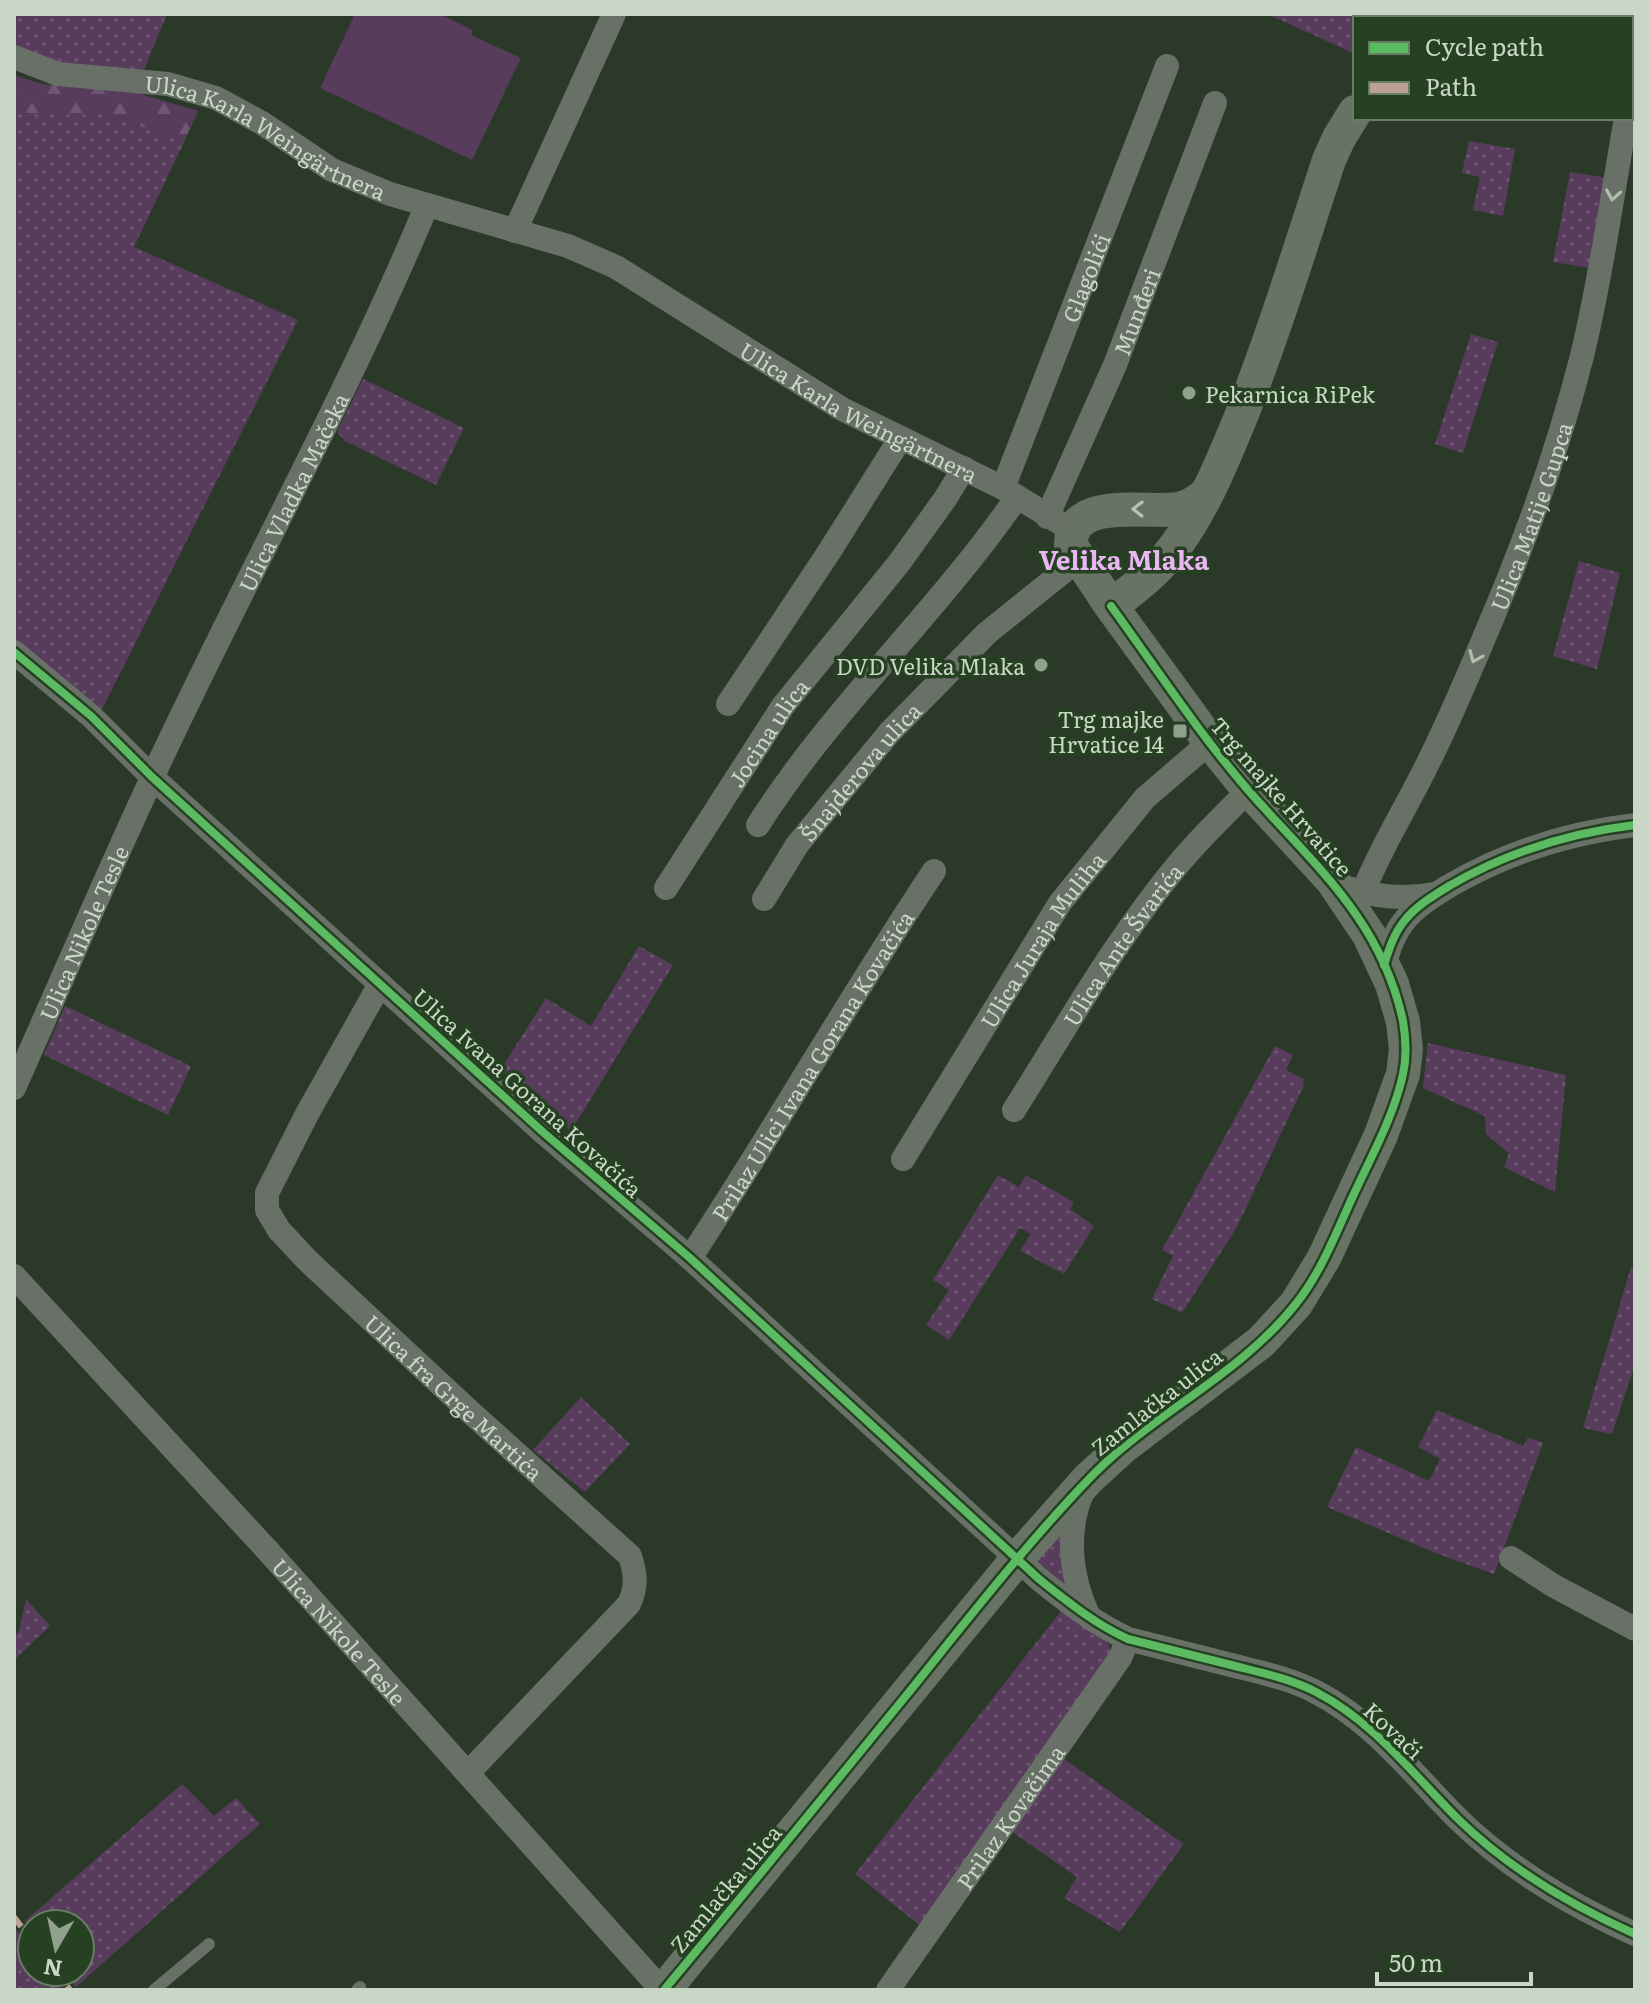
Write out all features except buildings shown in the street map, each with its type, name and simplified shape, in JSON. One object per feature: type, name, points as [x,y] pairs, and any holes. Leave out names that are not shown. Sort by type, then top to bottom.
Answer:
[{"type":"street","points":[[515,231],[614,14]]},
{"type":"street","name":"Ulica Karla Weingärtnera","points":[[14,57],[58,74],[168,84],[216,98],[262,123],[332,170],[390,194],[568,246],[616,267],[842,409],[1010,493],[1066,536]]},
{"type":"street","name":"Glagolići","points":[[758,825],[821,737],[949,586],[1010,493],[1167,66]]},
{"type":"street","name":"Munđeri","points":[[1066,536],[1115,365],[1215,103]]},
{"type":"street","points":[[1111,606],[1143,582],[1163,561],[1177,544],[1206,494],[1229,447],[1283,308],[1329,160],[1353,115]]},
{"type":"street","name":"Ulica Matije Gupca","points":[[1363,892],[1429,762],[1467,677],[1507,582],[1564,423],[1605,247],[1626,120]]},
{"type":"street","name":"Ulica Vladka Mačeka","points":[[152,777],[293,495],[400,270],[427,205]]},
{"type":"street","points":[[728,704],[900,439]]},
{"type":"street","name":"Jocina ulica","points":[[666,888],[783,706],[899,563],[964,468]]},
{"type":"street","points":[[1066,536],[1082,520],[1102,511],[1180,509],[1197,502],[1206,494]]},
{"type":"street","name":"Trg majke Hrvatice","points":[[1066,536],[1111,606],[1210,742],[1249,790],[1332,880],[1369,935],[1384,965],[1403,1022]]},
{"type":"street","name":"Šnajderova ulica","points":[[764,899],[815,822],[889,733],[987,633],[1066,536]]},
{"type":"street","name":"Ulica Ivana Gorana Kovačića","points":[[14,652],[91,716],[152,777],[544,1133],[690,1258],[1018,1558]]},
{"type":"street","name":"Ulica Juraja Muliha","points":[[903,1159],[1060,903],[1145,798],[1210,742]]},
{"type":"street","name":"Ulica Nikole Tesle","points":[[14,1088],[152,777]]},
{"type":"street","name":"Ulica Ante Švarića","points":[[1014,1110],[1138,918],[1180,862],[1249,790]]},
{"type":"street","points":[[1332,880],[1363,892],[1393,898],[1416,898],[1436,893],[1503,858],[1547,841],[1589,830],[1635,825]]},
{"type":"street","name":"Prilaz Ulici Ivana Gorana Kovačića","points":[[690,1258],[757,1157],[877,956],[934,871]]},
{"type":"street","points":[[1384,965],[1404,921],[1436,893]]},
{"type":"street","name":"Ulica fra Grge Martića","points":[[380,984],[267,1193],[265,1202],[271,1219],[308,1261],[630,1556],[636,1576],[629,1604],[468,1773]]},
{"type":"street","name":"Zamlačka ulica","points":[[663,1990],[1018,1558],[1088,1479],[1123,1447],[1261,1342],[1296,1304],[1324,1258],[1394,1102],[1403,1074],[1406,1049],[1403,1022]]},
{"type":"street","name":"Ulica Nikole Tesle","points":[[14,1276],[663,1990]]},
{"type":"street","points":[[1088,1479],[1076,1511],[1072,1553],[1073,1576],[1090,1618]]},
{"type":"street","name":"Kovači","points":[[1018,1558],[1039,1579],[1090,1618],[1128,1639],[1284,1678],[1316,1691],[1363,1722],[1389,1745],[1458,1819],[1520,1871],[1568,1901],[1635,1934]]},
{"type":"street","points":[[1511,1558],[1554,1586],[1635,1629]]},
{"type":"street","name":"Prilaz Kovačima","points":[[888,1990],[1120,1658],[1128,1639]]},
{"type":"lane","points":[[154,1990],[209,1944]]},
{"type":"green space","points":[[14,14],[167,14],[144,70],[50,63],[14,46]]},
{"type":"green space","points":[[355,14],[439,14],[473,30],[471,35],[521,58],[472,160],[320,88]]},
{"type":"green space","points":[[1267,14],[1390,16],[1353,16],[1353,53]]},
{"type":"green space","points":[[14,75],[42,84],[134,92],[198,111],[184,142],[103,113],[14,113]]},
{"type":"green space","points":[[14,113],[103,113],[184,142],[134,247],[298,320],[102,709],[14,639]]},
{"type":"green space","points":[[1469,141],[1515,149],[1503,216],[1473,210],[1480,177],[1462,173]]},
{"type":"green space","points":[[1570,172],[1614,179],[1597,269],[1553,262]]},
{"type":"green space","points":[[1471,334],[1498,342],[1463,453],[1435,444]]},
{"type":"green space","points":[[363,379],[464,428],[436,485],[345,441],[337,432]]},
{"type":"green space","points":[[1579,561],[1620,573],[1597,669],[1553,656]]},
{"type":"green space","points":[[639,946],[673,965],[571,1131],[501,1069],[546,998],[591,1026]]},
{"type":"green space","points":[[65,1006],[191,1066],[168,1115],[44,1055]]},
{"type":"green space","points":[[1428,1043],[1566,1075],[1555,1192],[1504,1167],[1509,1153],[1486,1134],[1485,1116],[1423,1088]]},
{"type":"green space","points":[[1275,1046],[1293,1055],[1286,1070],[1305,1080],[1304,1085],[1237,1227],[1182,1313],[1152,1299],[1173,1256],[1162,1250]]},
{"type":"green space","points":[[998,1175],[1019,1187],[1026,1175],[1074,1202],[1070,1209],[1094,1226],[1064,1274],[1020,1251],[1031,1234],[1020,1228],[949,1340],[926,1325],[949,1290],[933,1280]]},
{"type":"green space","points":[[1631,1267],[1635,1269],[1635,1364],[1612,1434],[1583,1428]]},
{"type":"green space","points":[[581,1397],[630,1444],[585,1492],[533,1450]]},
{"type":"green space","points":[[1437,1410],[1524,1446],[1528,1437],[1543,1443],[1494,1574],[1327,1507],[1356,1447],[1429,1481],[1440,1459],[1418,1447]]},
{"type":"green space","points":[[1063,1527],[1070,1592],[1032,1560]]},
{"type":"green space","points":[[26,1599],[50,1626],[14,1660],[14,1637],[19,1631]]},
{"type":"green space","points":[[1061,1611],[1104,1639],[1112,1654],[922,1927],[855,1874]]},
{"type":"green space","points":[[1060,1756],[1184,1844],[1120,1932],[1064,1898],[1077,1877],[1008,1829]]},
{"type":"green space","points":[[182,1784],[214,1816],[236,1798],[260,1824],[96,1969],[96,1908],[40,1908]]},
{"type":"green space","points":[[14,1927],[16,1988],[62,1990],[14,1990]]},
{"type":"cycle path","points":[[664,1990],[1063,1507],[1111,1457],[1247,1354],[1295,1305],[1313,1280],[1327,1252],[1399,1090],[1406,1054],[1403,1021],[1379,952],[1342,895],[1230,768],[1111,606]]},
{"type":"cycle path","points":[[14,652],[91,716],[152,777],[544,1133],[690,1258],[1050,1588],[1093,1619],[1128,1639],[1287,1680],[1337,1704],[1374,1733],[1457,1818],[1497,1853],[1564,1898],[1635,1934]]},
{"type":"cycle path","points":[[1384,965],[1405,920],[1449,886],[1493,863],[1539,846],[1586,833],[1635,825]]},
{"type":"place","name":"Pekarnica RiPek","points":[[1189,393]]},
{"type":"place","name":"DVD Velika Mlaka","points":[[1041,665]]},
{"type":"place","name":"Trg majke Hrvatice 14","points":[[1180,731]]},
{"type":"district","name":"Velika Mlaka","points":[[1124,558]]}]
